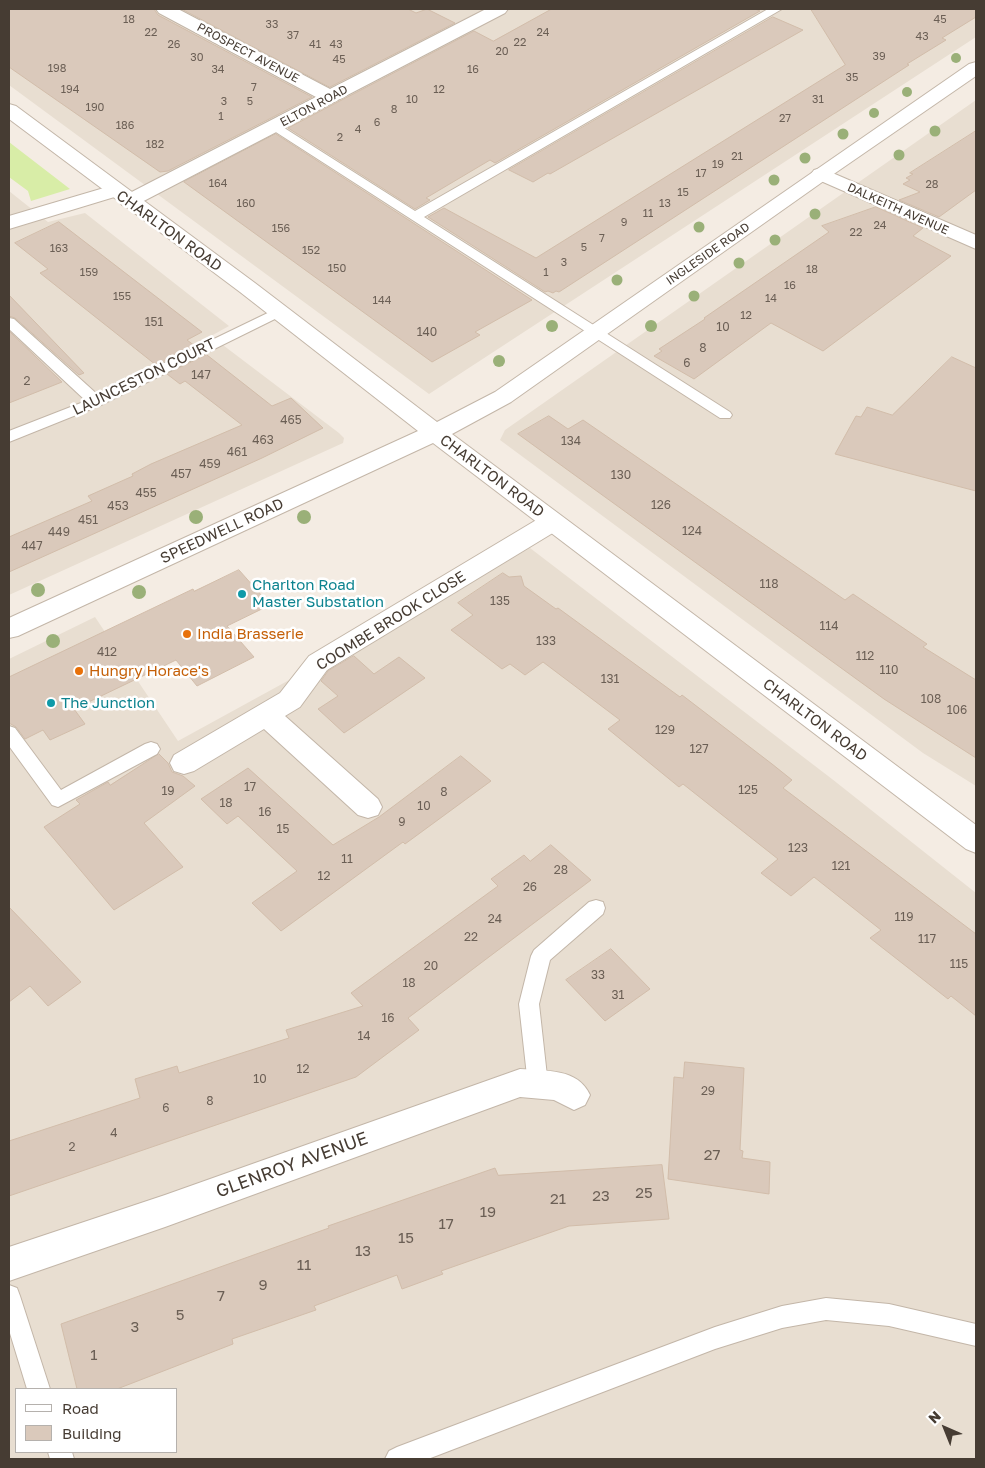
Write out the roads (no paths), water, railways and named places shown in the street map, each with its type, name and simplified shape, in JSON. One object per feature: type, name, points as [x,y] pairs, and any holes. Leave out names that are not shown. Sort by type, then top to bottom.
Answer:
[{"type":"street","name":"PROSPECT AVENUE","points":[[165,9],[331,97]]},
{"type":"street","name":"ELTON ROAD","points":[[9,223],[121,196],[274,127],[331,97],[469,16],[499,9]]},
{"type":"street","name":"INGLESIDE ROAD","points":[[435,433],[503,397],[976,68]]},
{"type":"street","name":"CHARLTON ROAD","points":[[9,110],[976,841]]},
{"type":"street","name":"DALKEITH AVENUE","points":[[821,174],[976,243]]},
{"type":"street","name":"SPEEDWELL ROAD","points":[[9,629],[435,433]]},
{"type":"street","name":"COOMBE BROOK CLOSE","points":[[184,763],[290,700],[318,663],[552,522]]},
{"type":"street","points":[[266,715],[368,807]]},
{"type":"street","name":"GLENROY AVENUE","points":[[9,1264],[165,1211],[520,1083],[560,1086],[574,1095]]},
{"type":"lane","points":[[414,217],[776,9]]},
{"type":"lane","points":[[274,127],[725,416]]},
{"type":"lane","name":"LAUNCESTON COURT","points":[[9,437],[96,402],[278,312]]},
{"type":"lane","points":[[9,322],[15,336],[96,402]]},
{"type":"lane","points":[[9,733],[58,800],[151,749]]},
{"type":"lane","points":[[538,1085],[529,1004],[541,956],[596,908]]},
{"type":"lane","points":[[9,1296],[39,1388]]},
{"type":"lane","points":[[397,1459],[530,1410],[715,1338],[782,1317],[826,1309],[889,1315],[976,1335]]},
{"type":"place","name":"Charlton Road Master Substation","points":[[242,594]]},
{"type":"place","name":"India Brasserie","points":[[187,634]]},
{"type":"place","name":"Hungry Horace's","points":[[79,671]]},
{"type":"place","name":"The Junction","points":[[51,703]]}]
